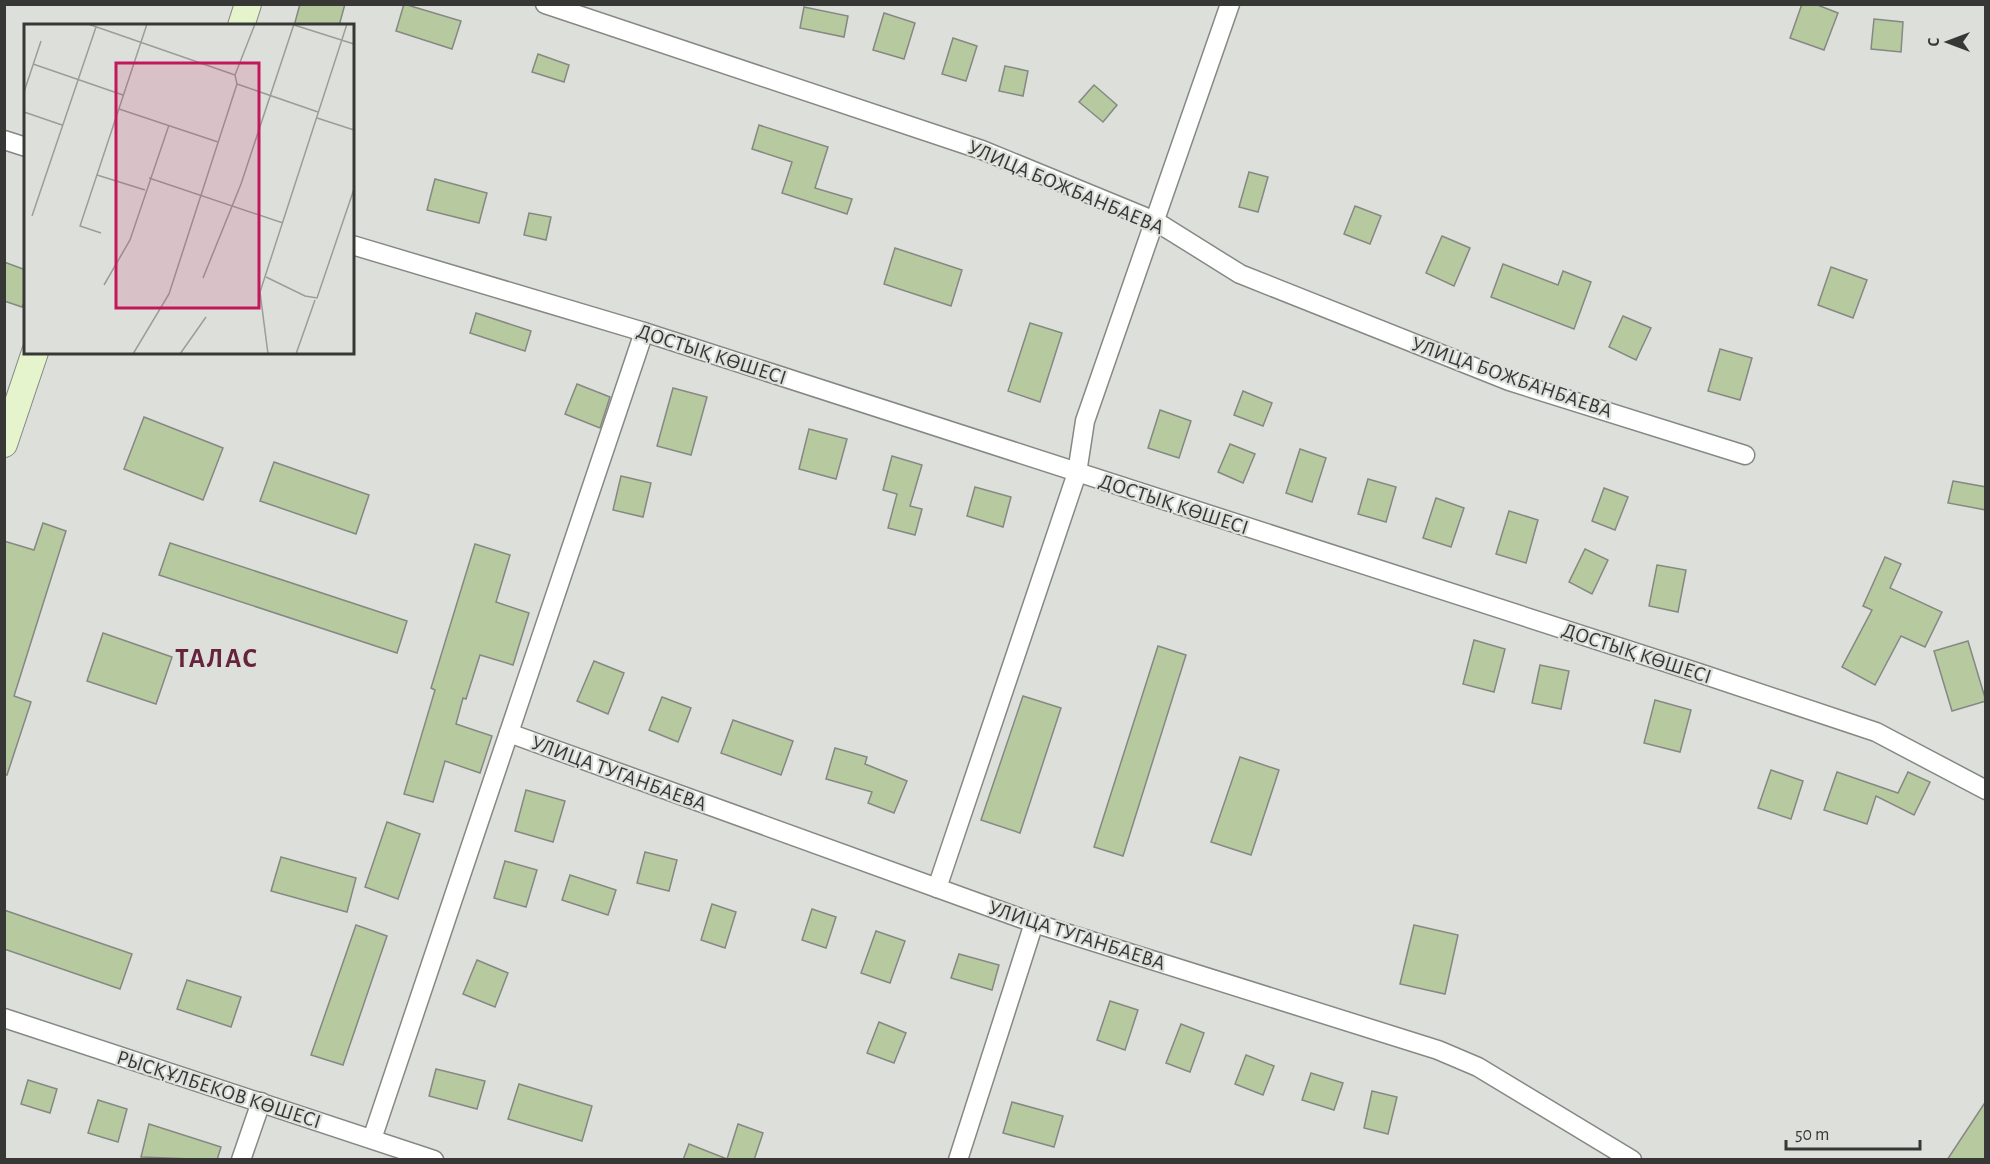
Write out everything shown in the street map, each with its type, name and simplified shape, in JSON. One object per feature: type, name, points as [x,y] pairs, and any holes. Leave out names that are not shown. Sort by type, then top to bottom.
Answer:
[{"type":"street","points":[[242,24],[248,4]]},
{"type":"street","name":"УЛИЦА БОЖБАНБАЕВА","points":[[545,4],[982,150],[1155,221],[1240,274],[1498,377],[1745,454]]},
{"type":"street","points":[[938,888],[1077,473],[1085,421],[1230,4]]},
{"type":"street","points":[[4,140],[24,146]]},
{"type":"street","name":"ДОСТЫҚ КӨШЕСІ","points":[[354,246],[644,332],[1876,732],[1986,790]]},
{"type":"street","points":[[372,1139],[644,332]]},
{"type":"street","points":[[4,444],[34,354]]},
{"type":"street","name":"УЛИЦА ТУГАНБАЕВА","points":[[509,733],[1034,923],[1438,1050],[1478,1067],[1632,1160]]},
{"type":"street","points":[[958,1160],[1034,923]]},
{"type":"street","name":"РЫСҚҰЛБЕКОВ КӨШЕСІ","points":[[4,1018],[434,1160]]},
{"type":"street","points":[[241,1160],[261,1102]]},
{"type":"building","points":[[300,4],[345,4],[340,24],[295,24]]},
{"type":"building","points":[[404,4],[461,21],[452,49],[396,31]]},
{"type":"building","points":[[1802,4],[1815,4],[1838,13],[1824,50],[1790,38]]},
{"type":"building","points":[[804,7],[848,16],[844,37],[800,28]]},
{"type":"building","points":[[884,13],[915,23],[904,59],[873,50]]},
{"type":"building","points":[[1874,19],[1903,22],[1901,52],[1871,49]]},
{"type":"building","points":[[953,38],[977,46],[966,81],[942,74]]},
{"type":"building","points":[[538,54],[569,65],[564,82],[532,72]]},
{"type":"building","points":[[1005,66],[1028,71],[1023,96],[999,91]]},
{"type":"building","points":[[1094,85],[1117,105],[1103,122],[1079,102]]},
{"type":"building","points":[[759,125],[828,147],[815,188],[852,199],[847,214],[782,193],[792,162],[752,149]]},
{"type":"building","points":[[1249,172],[1268,177],[1258,212],[1239,207]]},
{"type":"building","points":[[435,179],[487,193],[479,223],[427,210]]},
{"type":"building","points":[[1355,206],[1381,216],[1370,244],[1344,234]]},
{"type":"building","points":[[529,213],[551,217],[546,240],[524,235]]},
{"type":"building","points":[[1442,236],[1470,248],[1454,286],[1426,273]]},
{"type":"building","points":[[895,248],[962,270],[951,306],[884,284]]},
{"type":"building","points":[[4,262],[24,269],[24,303],[22,307],[4,301]]},
{"type":"building","points":[[1503,264],[1558,285],[1563,271],[1591,282],[1574,329],[1491,297]]},
{"type":"building","points":[[1831,267],[1867,280],[1853,318],[1818,305]]},
{"type":"building","points":[[476,313],[531,331],[525,351],[470,333]]},
{"type":"building","points":[[1623,316],[1651,328],[1636,360],[1609,347]]},
{"type":"building","points":[[1030,323],[1062,333],[1040,402],[1008,391]]},
{"type":"building","points":[[1720,349],[1752,358],[1740,400],[1708,391]]},
{"type":"building","points":[[577,384],[610,397],[600,428],[565,414]]},
{"type":"building","points":[[673,388],[707,397],[691,455],[657,446]]},
{"type":"building","points":[[1243,391],[1272,403],[1263,426],[1234,415]]},
{"type":"building","points":[[1160,410],[1191,421],[1179,458],[1148,448]]},
{"type":"building","points":[[144,417],[223,448],[203,500],[124,469]]},
{"type":"building","points":[[809,429],[847,439],[836,479],[799,469]]},
{"type":"building","points":[[1230,444],[1255,454],[1243,483],[1218,472]]},
{"type":"building","points":[[1300,449],[1326,458],[1312,502],[1286,493]]},
{"type":"building","points":[[892,456],[922,465],[910,506],[922,509],[915,535],[888,528],[897,494],[883,490]]},
{"type":"building","points":[[274,462],[369,495],[356,534],[260,501]]},
{"type":"building","points":[[621,476],[651,483],[643,517],[613,510]]},
{"type":"building","points":[[1368,479],[1396,487],[1386,522],[1358,514]]},
{"type":"building","points":[[1953,481],[1986,487],[1986,510],[1948,503]]},
{"type":"building","points":[[975,487],[1011,497],[1003,527],[967,516]]},
{"type":"building","points":[[1604,488],[1628,497],[1615,530],[1592,521]]},
{"type":"building","points":[[1436,498],[1464,508],[1451,547],[1423,538]]},
{"type":"building","points":[[1509,511],[1538,520],[1526,563],[1496,554]]},
{"type":"building","points":[[43,523],[66,531],[14,696],[31,702],[7,775],[4,775],[4,541],[34,550]]},
{"type":"building","points":[[170,543],[407,621],[397,653],[159,575]]},
{"type":"building","points":[[475,544],[510,555],[496,602],[529,613],[513,665],[480,655],[466,699],[463,698],[456,724],[492,736],[480,773],[445,761],[433,802],[404,794],[435,690],[431,688]]},
{"type":"building","points":[[1585,549],[1608,560],[1592,594],[1569,582]]},
{"type":"building","points":[[1885,557],[1901,564],[1890,588],[1942,612],[1925,647],[1901,636],[1875,685],[1842,667],[1872,610],[1863,606]]},
{"type":"building","points":[[1657,565],[1686,570],[1678,612],[1649,606]]},
{"type":"building","points":[[103,633],[172,657],[156,704],[87,681]]},
{"type":"building","points":[[1474,640],[1505,649],[1494,692],[1463,684]]},
{"type":"building","points":[[1968,641],[1986,701],[1952,711],[1934,651]]},
{"type":"building","points":[[1158,646],[1186,655],[1123,856],[1094,847]]},
{"type":"building","points":[[594,661],[624,673],[608,714],[577,701]]},
{"type":"building","points":[[1540,665],[1569,671],[1561,709],[1532,703]]},
{"type":"building","points":[[1023,696],[1061,708],[1020,833],[981,820]]},
{"type":"building","points":[[662,697],[691,708],[678,742],[649,730]]},
{"type":"building","points":[[1655,700],[1691,710],[1680,752],[1644,743]]},
{"type":"building","points":[[733,720],[793,741],[781,775],[721,753]]},
{"type":"building","points":[[835,748],[867,757],[865,764],[907,781],[894,813],[868,803],[872,792],[826,779]]},
{"type":"building","points":[[1240,757],[1279,770],[1251,855],[1211,842]]},
{"type":"building","points":[[1771,770],[1803,781],[1791,819],[1758,808]]},
{"type":"building","points":[[1837,772],[1898,793],[1908,772],[1930,782],[1914,815],[1876,796],[1867,824],[1824,810]]},
{"type":"building","points":[[526,790],[565,801],[553,842],[515,831]]},
{"type":"building","points":[[387,822],[420,834],[398,899],[365,887]]},
{"type":"building","points":[[645,852],[677,860],[669,891],[637,883]]},
{"type":"building","points":[[281,857],[356,878],[347,912],[271,891]]},
{"type":"building","points":[[505,861],[537,870],[526,907],[494,898]]},
{"type":"building","points":[[570,875],[616,890],[608,915],[562,900]]},
{"type":"building","points":[[712,904],[736,912],[725,948],[701,940]]},
{"type":"building","points":[[812,909],[836,917],[826,948],[802,940]]},
{"type":"building","points":[[4,910],[132,954],[120,989],[4,949]]},
{"type":"building","points":[[356,925],[387,936],[343,1065],[311,1055]]},
{"type":"building","points":[[1414,925],[1458,935],[1445,994],[1400,984]]},
{"type":"building","points":[[876,931],[905,941],[890,983],[861,973]]},
{"type":"building","points":[[959,954],[999,965],[992,990],[951,978]]},
{"type":"building","points":[[477,960],[508,973],[495,1007],[463,994]]},
{"type":"building","points":[[187,980],[241,997],[231,1027],[177,1009]]},
{"type":"building","points":[[1110,1001],[1138,1010],[1125,1050],[1097,1040]]},
{"type":"building","points":[[879,1022],[906,1033],[894,1063],[867,1053]]},
{"type":"building","points":[[1181,1024],[1204,1033],[1190,1072],[1166,1063]]},
{"type":"building","points":[[1246,1055],[1274,1066],[1263,1095],[1235,1084]]},
{"type":"building","points":[[436,1069],[485,1081],[477,1109],[429,1096]]},
{"type":"building","points":[[1311,1073],[1343,1083],[1334,1110],[1302,1100]]},
{"type":"building","points":[[28,1080],[57,1089],[50,1113],[21,1104]]},
{"type":"building","points":[[519,1084],[592,1106],[582,1141],[508,1119]]},
{"type":"building","points":[[1372,1091],[1397,1097],[1388,1134],[1364,1128]]},
{"type":"building","points":[[98,1100],[127,1109],[118,1142],[88,1133]]},
{"type":"building","points":[[1986,1101],[1986,1160],[1947,1160]]},
{"type":"building","points":[[1012,1102],[1063,1116],[1054,1147],[1003,1133]]},
{"type":"building","points":[[149,1124],[221,1147],[217,1160],[141,1157]]},
{"type":"building","points":[[738,1124],[763,1133],[754,1160],[683,1160],[689,1144],[727,1159]]},
{"type":"district","name":"ТАЛАС","points":[[217,658]]}]
